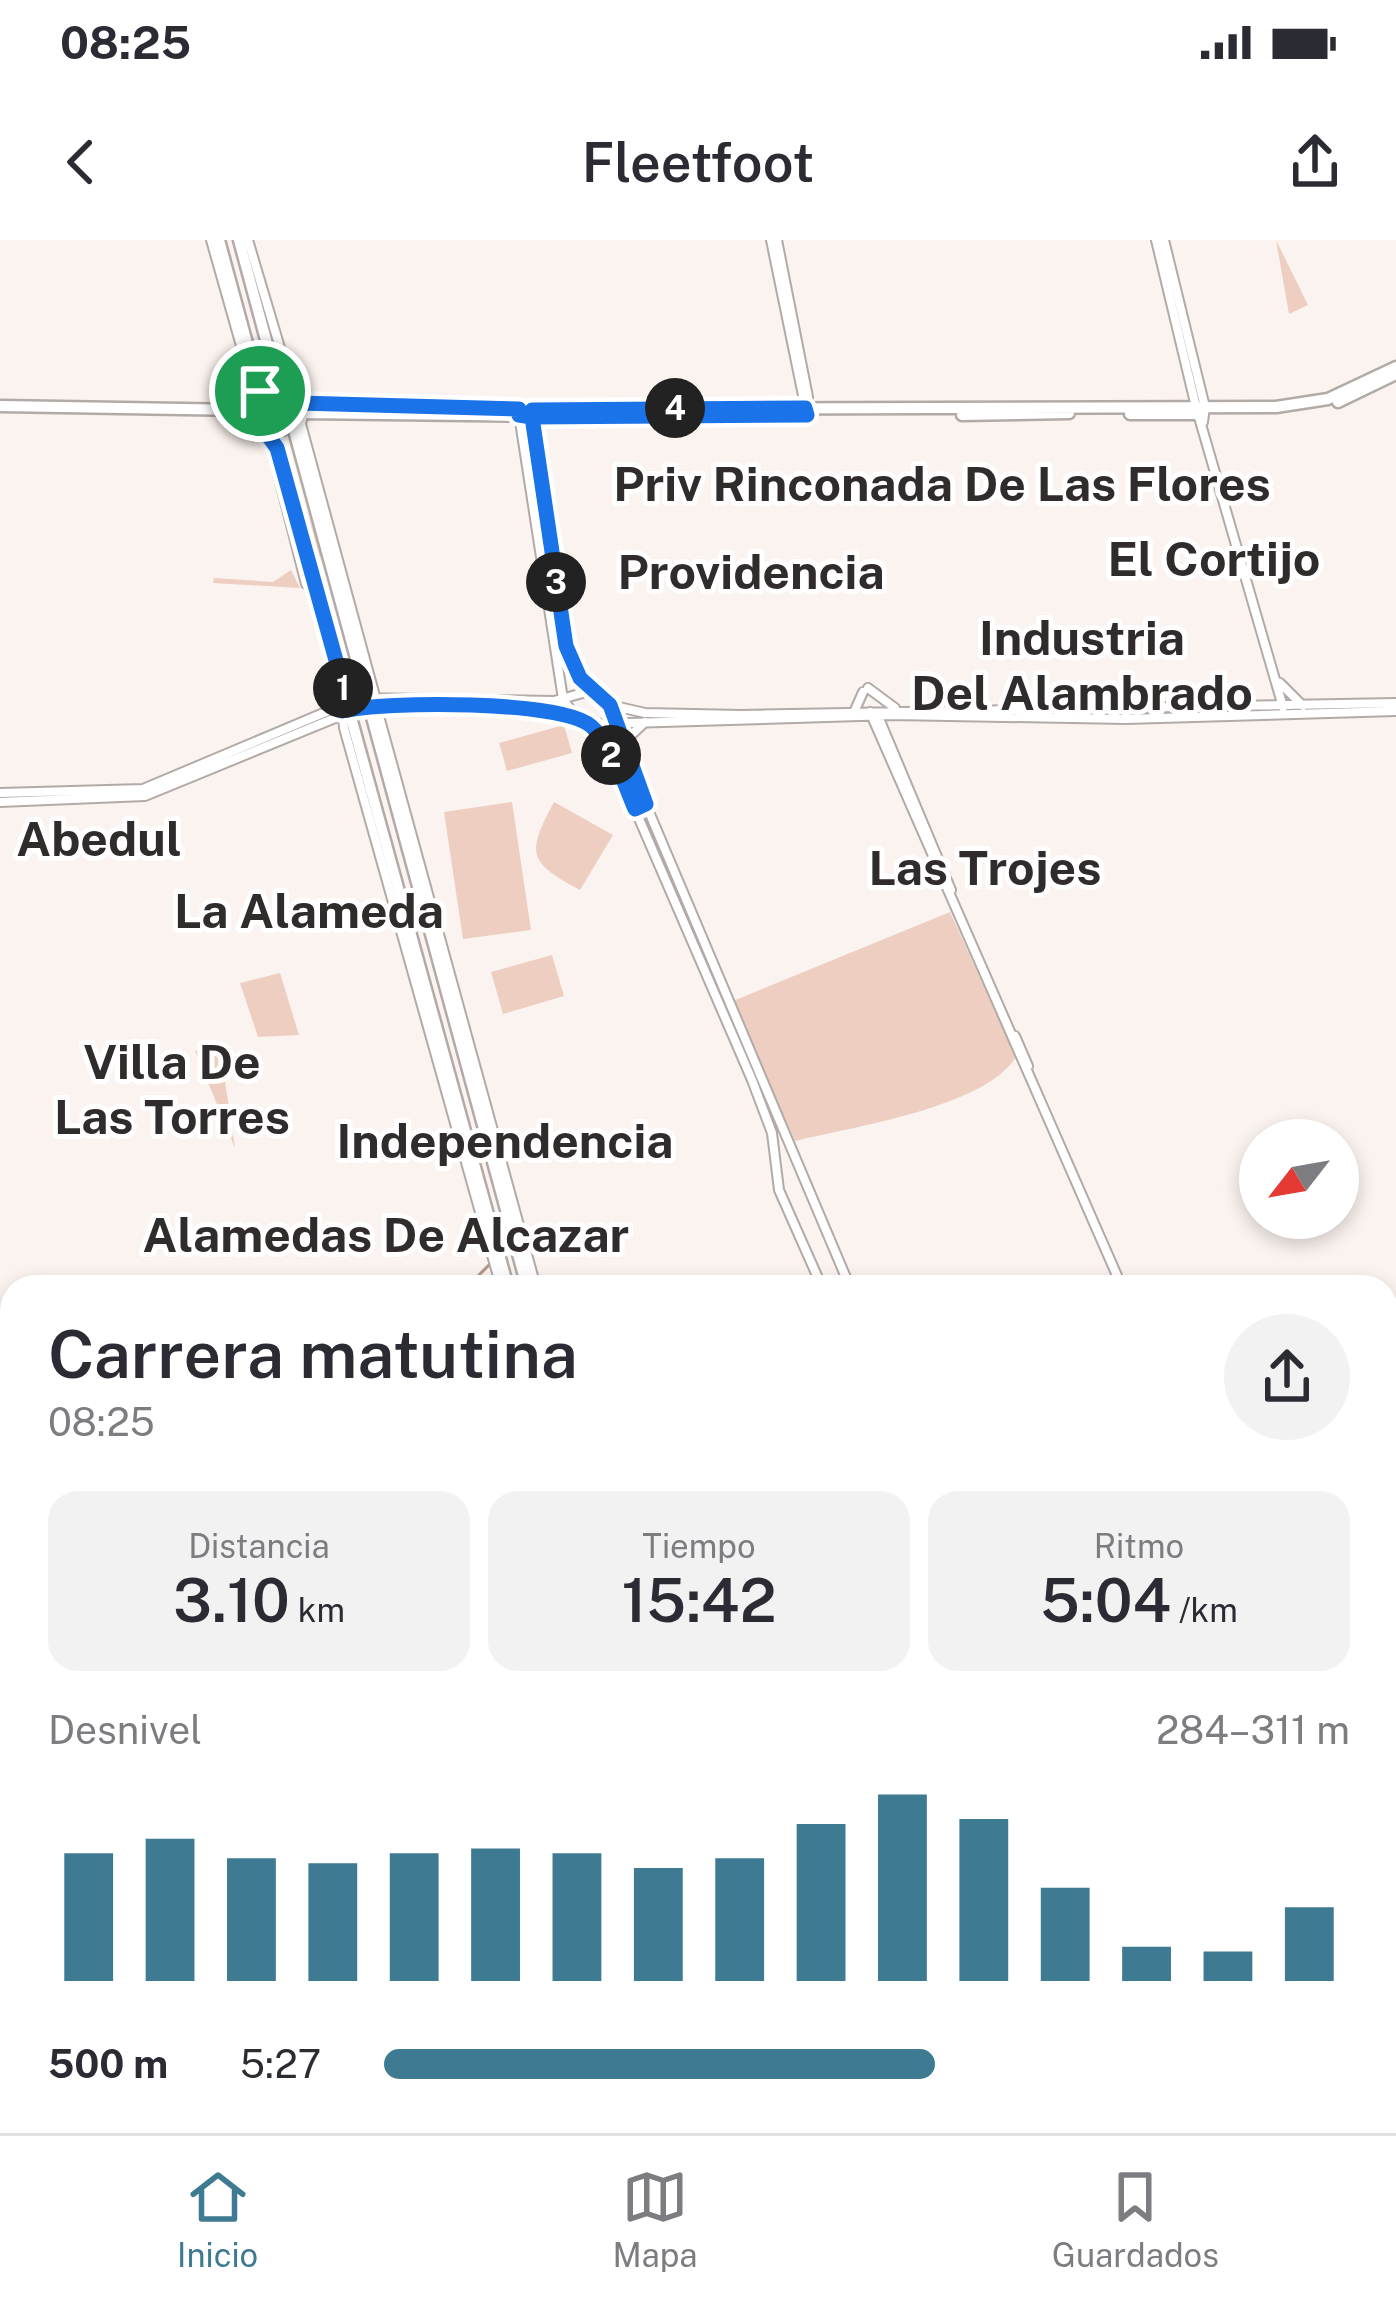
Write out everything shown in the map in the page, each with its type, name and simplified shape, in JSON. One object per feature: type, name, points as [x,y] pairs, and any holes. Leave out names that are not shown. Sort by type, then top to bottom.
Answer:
[{"type":"main road","points":[[215,240],[241,319],[255,420]]},
{"type":"main road","points":[[239,240],[276,376],[296,405],[309,484],[353,660],[371,701],[408,860],[451,995],[507,1220]]},
{"type":"main road","points":[[219,268],[235,295]]},
{"type":"main road","points":[[241,319],[260,350],[257,305]]},
{"type":"main road","points":[[241,319],[243,352]]},
{"type":"main road","points":[[0,402],[253,397],[267,385],[296,405],[526,413],[1311,411],[1396,370]]},
{"type":"main road","points":[[0,402],[244,410],[268,433],[297,520],[388,848],[501,1275]]},
{"type":"main road","points":[[268,433],[296,405]]},
{"type":"main road","points":[[286,497],[285,440],[309,484]]},
{"type":"main road","points":[[315,585],[317,571],[325,571],[344,612]]},
{"type":"main road","points":[[328,633],[342,669],[350,669],[353,660]]},
{"type":"main road","points":[[361,758],[367,749],[374,752],[396,797]]},
{"type":"main road","points":[[372,793],[373,827]]},
{"type":"main road","points":[[388,848],[399,873],[405,872],[408,860]]},
{"type":"main road","points":[[440,1066],[460,1110]]},
{"type":"main road","points":[[471,1166],[486,1187],[498,1169]]},
{"type":"main road","points":[[481,1206],[495,1195],[523,1256],[525,1275]]},
{"type":"main road","points":[[483,1222],[494,1238]]},
{"type":"street","points":[[215,240],[253,397]]},
{"type":"street","points":[[248,240],[300,420],[309,484]]},
{"type":"street","points":[[774,240],[808,412]]},
{"type":"street","points":[[1160,240],[1283,706]]},
{"type":"street","points":[[526,413],[562,699],[608,747],[752,1080],[772,1133],[779,1190],[817,1275]]},
{"type":"street","points":[[526,413],[570,659],[592,691],[629,712],[854,714],[881,734]]},
{"type":"street","points":[[286,497],[307,584],[315,585]]},
{"type":"street","points":[[546,594],[558,594]]},
{"type":"street","points":[[344,612],[371,701]]},
{"type":"street","points":[[1280,682],[1303,706]]},
{"type":"street","points":[[854,714],[866,690],[895,712],[1126,718],[1396,707]]},
{"type":"street","points":[[0,798],[143,789],[345,706],[371,701],[562,699],[592,691]]},
{"type":"street","points":[[371,701],[573,713]]},
{"type":"street","points":[[610,705],[646,804],[845,1275]]},
{"type":"street","points":[[345,706],[373,827],[471,1166]]},
{"type":"street","points":[[586,721],[873,712],[1396,707]]},
{"type":"street","points":[[873,712],[1117,1275]]},
{"type":"street","points":[[881,734],[895,712]]},
{"type":"street","points":[[626,755],[630,736],[647,720]]},
{"type":"street","points":[[396,797],[451,995]]},
{"type":"street","points":[[635,809],[646,804]]},
{"type":"street","points":[[460,1029],[523,1256],[532,1273]]},
{"type":"street","points":[[481,1206],[498,1262]]},
{"type":"shaded area","points":[[1276,240],[1308,305],[1289,314]]},
{"type":"shaded area","points":[[269,389],[283,389],[294,400],[295,412],[287,423],[277,421],[281,425],[273,426],[257,415],[257,400],[266,390],[268,410]]},
{"type":"shaded area","points":[[285,442],[324,563],[320,555],[321,564],[312,566]]},
{"type":"shaded area","points":[[291,570],[300,588],[213,583],[214,578],[273,582]]},
{"type":"shaded area","points":[[322,574],[350,666],[343,667],[318,575]]},
{"type":"shaded area","points":[[564,725],[572,753],[507,771],[499,743]]},
{"type":"shaded area","points":[[512,802],[531,930],[463,939],[444,812]]},
{"type":"shaded area","points":[[554,802],[613,835],[580,890],[550,872],[537,855],[539,834]]},
{"type":"shaded area","points":[[950,912],[1016,1057],[1000,1075],[947,1102],[795,1141],[733,1001]]},
{"type":"shaded area","points":[[552,955],[564,996],[503,1014],[491,972]]},
{"type":"shaded area","points":[[280,973],[299,1035],[258,1037],[240,983]]},
{"type":"shaded area","points":[[220,1048],[235,1148],[195,1051]]},
{"type":"waterway","points":[[529,1253],[561,1240]]},
{"type":"waterway","points":[[479,1275],[491,1263]]},
{"type":"district","name":"Priv Rinconada De Las Flores","points":[[942,484]]},
{"type":"district","name":"El Cortijo","points":[[1214,559]]},
{"type":"district","name":"Providencia","points":[[751,572]]},
{"type":"district","name":"Industria Del Alambrado","points":[[1082,666]]},
{"type":"district","name":"Abedul","points":[[99,839]]},
{"type":"district","name":"Las Trojes","points":[[985,868]]},
{"type":"district","name":"La Alameda","points":[[309,911]]},
{"type":"district","name":"Villa De Las Torres","points":[[172,1090]]},
{"type":"district","name":"Independencia","points":[[505,1141]]},
{"type":"district","name":"Alamedas De Alcazar","points":[[386,1235]]},
{"type":"route","points":[[260,391],[251,412],[277,448],[347,700],[342,702],[342,711],[389,704],[573,713],[594,728],[608,747],[635,809],[646,804],[610,705],[580,678],[566,646],[532,417],[532,410],[805,408],[807,415],[532,417],[519,415],[519,409],[298,403],[288,388],[276,383],[260,391]]}]
